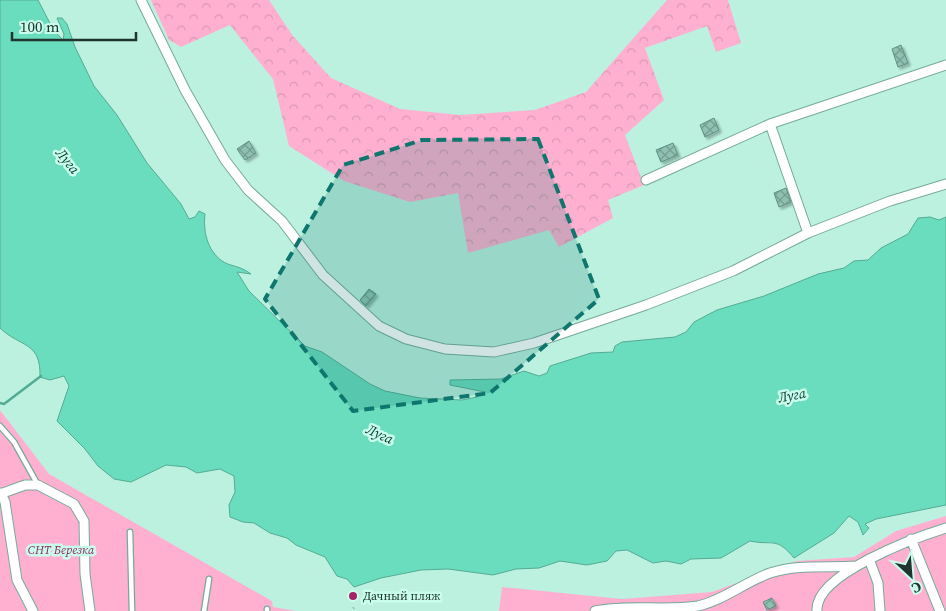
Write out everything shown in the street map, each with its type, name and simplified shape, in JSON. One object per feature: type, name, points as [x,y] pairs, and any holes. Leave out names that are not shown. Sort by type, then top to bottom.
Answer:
[{"type":"street","points":[[140,0],[184,90],[225,160],[248,190],[282,221],[323,275],[379,326],[406,339],[446,350],[494,352],[534,343],[646,306],[733,271],[808,233],[890,201],[946,184]]},
{"type":"street","points":[[646,180],[770,124],[946,65]]},
{"type":"street","points":[[770,124],[808,233]]},
{"type":"street","points":[[33,611],[18,580],[6,502],[1,494],[25,486],[38,485],[50,489],[74,504],[84,521],[84,574],[90,611]]},
{"type":"street","points":[[817,611],[818,601],[825,592],[857,566],[912,539],[946,528]]},
{"type":"street","points":[[912,539],[940,611]]},
{"type":"street","points":[[869,559],[878,582],[880,611]]},
{"type":"street","points":[[595,611],[696,607],[719,600],[740,587],[770,574],[788,569],[810,565],[834,568],[857,566]]},
{"type":"lane","points":[[0,426],[14,442],[38,485]]},
{"type":"lane","points":[[130,532],[132,611]]},
{"type":"lane","points":[[204,611],[209,579]]},
{"type":"path","points":[[354,607],[355,611]]},
{"type":"highlighted area","points":[[538,139],[599,299],[490,393],[353,411],[265,299],[343,165],[422,140]]},
{"type":"green space","points":[[151,0],[269,0],[293,36],[331,78],[400,109],[460,115],[535,110],[586,92],[667,0],[728,0],[741,43],[716,52],[707,26],[645,48],[664,100],[625,135],[644,185],[608,200],[613,218],[559,247],[549,230],[468,253],[458,193],[410,202],[344,181],[289,146],[273,79],[230,25],[181,47],[169,40]]},
{"type":"green space","name":"СНТ Березка","points":[[0,410],[49,474],[272,601],[273,607],[296,611],[0,611]]},
{"type":"green space","points":[[946,516],[946,611],[499,611],[502,587],[622,599],[712,592],[797,561],[854,557],[896,531]]},
{"type":"water","name":"Луга","points":[[0,0],[38,0],[54,31],[63,40],[64,34],[57,18],[62,18],[67,24],[75,47],[94,86],[117,115],[147,163],[181,204],[189,219],[195,217],[199,211],[205,214],[207,240],[217,257],[225,263],[251,274],[237,272],[249,291],[305,346],[322,352],[370,384],[385,391],[420,398],[462,400],[477,397],[485,392],[450,385],[450,380],[501,379],[524,371],[539,376],[547,373],[550,366],[591,353],[613,352],[615,346],[622,342],[675,337],[686,332],[694,322],[717,310],[764,296],[818,274],[844,268],[854,261],[868,260],[881,248],[908,234],[918,218],[930,217],[939,220],[946,217],[946,505],[876,519],[865,524],[869,528],[863,535],[858,522],[849,516],[834,533],[794,558],[778,544],[750,541],[721,558],[691,559],[681,564],[666,561],[653,563],[627,550],[616,551],[607,561],[587,565],[560,561],[539,568],[516,569],[493,575],[448,569],[421,570],[381,578],[354,587],[347,579],[337,576],[325,557],[296,545],[287,538],[270,533],[254,523],[243,522],[230,517],[229,505],[235,492],[234,476],[220,469],[197,473],[186,467],[166,465],[131,482],[114,479],[98,466],[85,449],[57,421],[69,386],[64,376],[50,380],[40,377],[37,357],[33,351],[0,328]]},
{"type":"building","points":[[901,45],[908,63],[898,67],[892,49]]},
{"type":"building","points":[[714,118],[719,130],[705,137],[700,125]]},
{"type":"building","points":[[249,141],[256,153],[245,160],[237,149]]},
{"type":"building","points":[[673,143],[678,155],[661,162],[656,150]]},
{"type":"building","points":[[786,188],[791,202],[779,207],[774,193]]},
{"type":"building","points":[[369,289],[376,294],[366,306],[360,300]]},
{"type":"building","points":[[772,598],[776,606],[767,610],[763,602]]},
{"type":"waterway","points":[[0,403],[4,404],[41,376]]},
{"type":"place","name":"Дачный пляж","points":[[353,596]]}]
